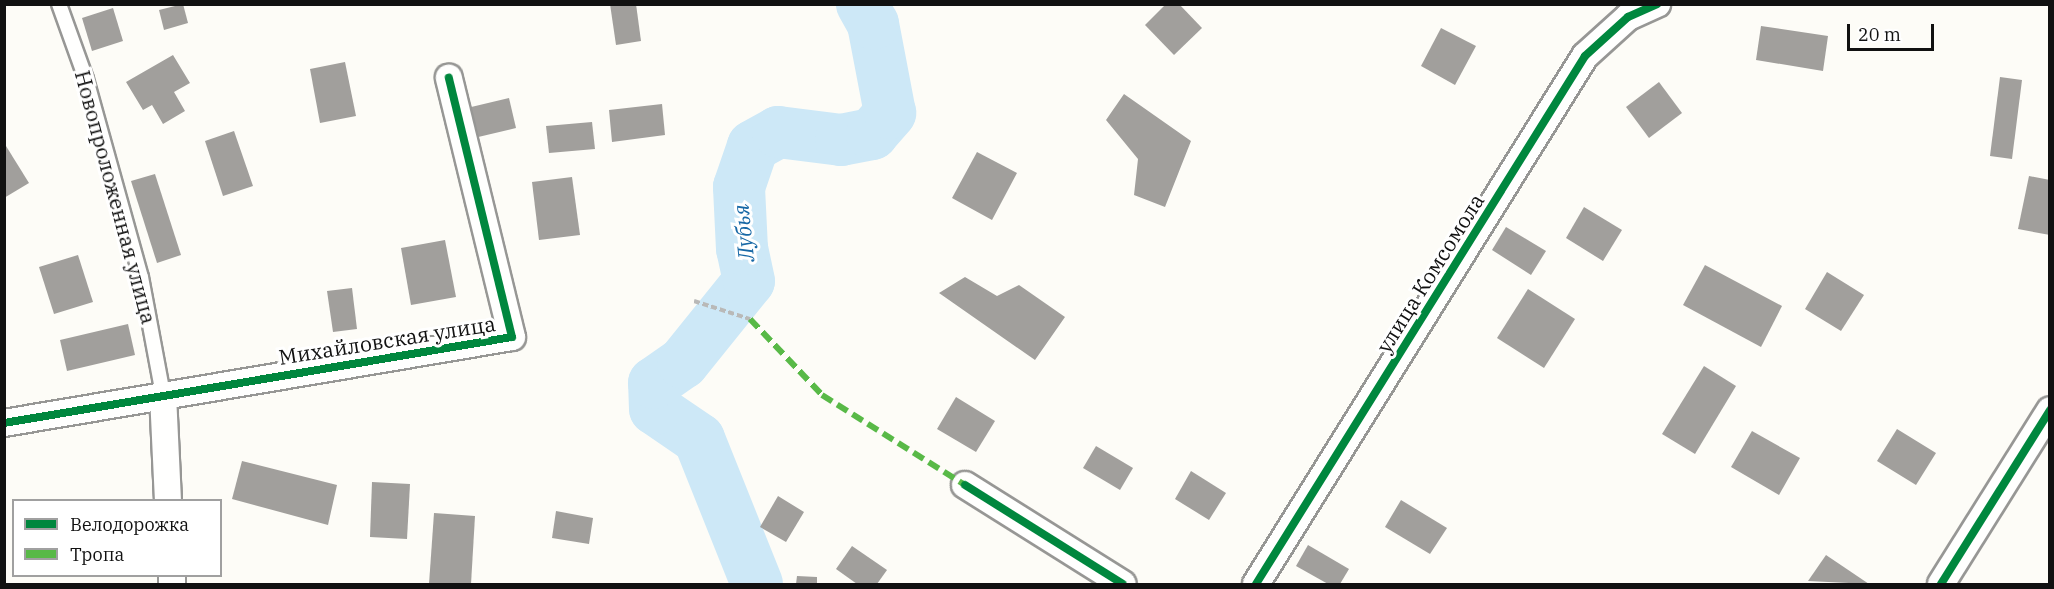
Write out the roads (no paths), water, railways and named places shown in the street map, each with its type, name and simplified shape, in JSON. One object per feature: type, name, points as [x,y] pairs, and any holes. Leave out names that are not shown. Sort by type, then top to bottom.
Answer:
[{"type":"street","name":"улица Комсомола","points":[[1256,585],[1585,56],[1626,11],[1657,4]]},
{"type":"street","name":"Михайловская улица","points":[[4,423],[512,337],[449,78]]},
{"type":"street","name":"Новопроложенная улица","points":[[163,395],[168,499]]},
{"type":"street","points":[[1941,585],[2049,410]]},
{"type":"street","points":[[965,484],[1123,585]]},
{"type":"lane","name":"Новопроложенная улица","points":[[59,4],[86,79],[141,277],[163,395]]},
{"type":"waterway","name":"Лубья","points":[[757,584],[699,439],[655,409],[654,383],[683,363],[749,281],[742,249],[739,187],[753,146],[778,132],[841,140],[872,134],[890,113],[873,24],[862,4]]}]
